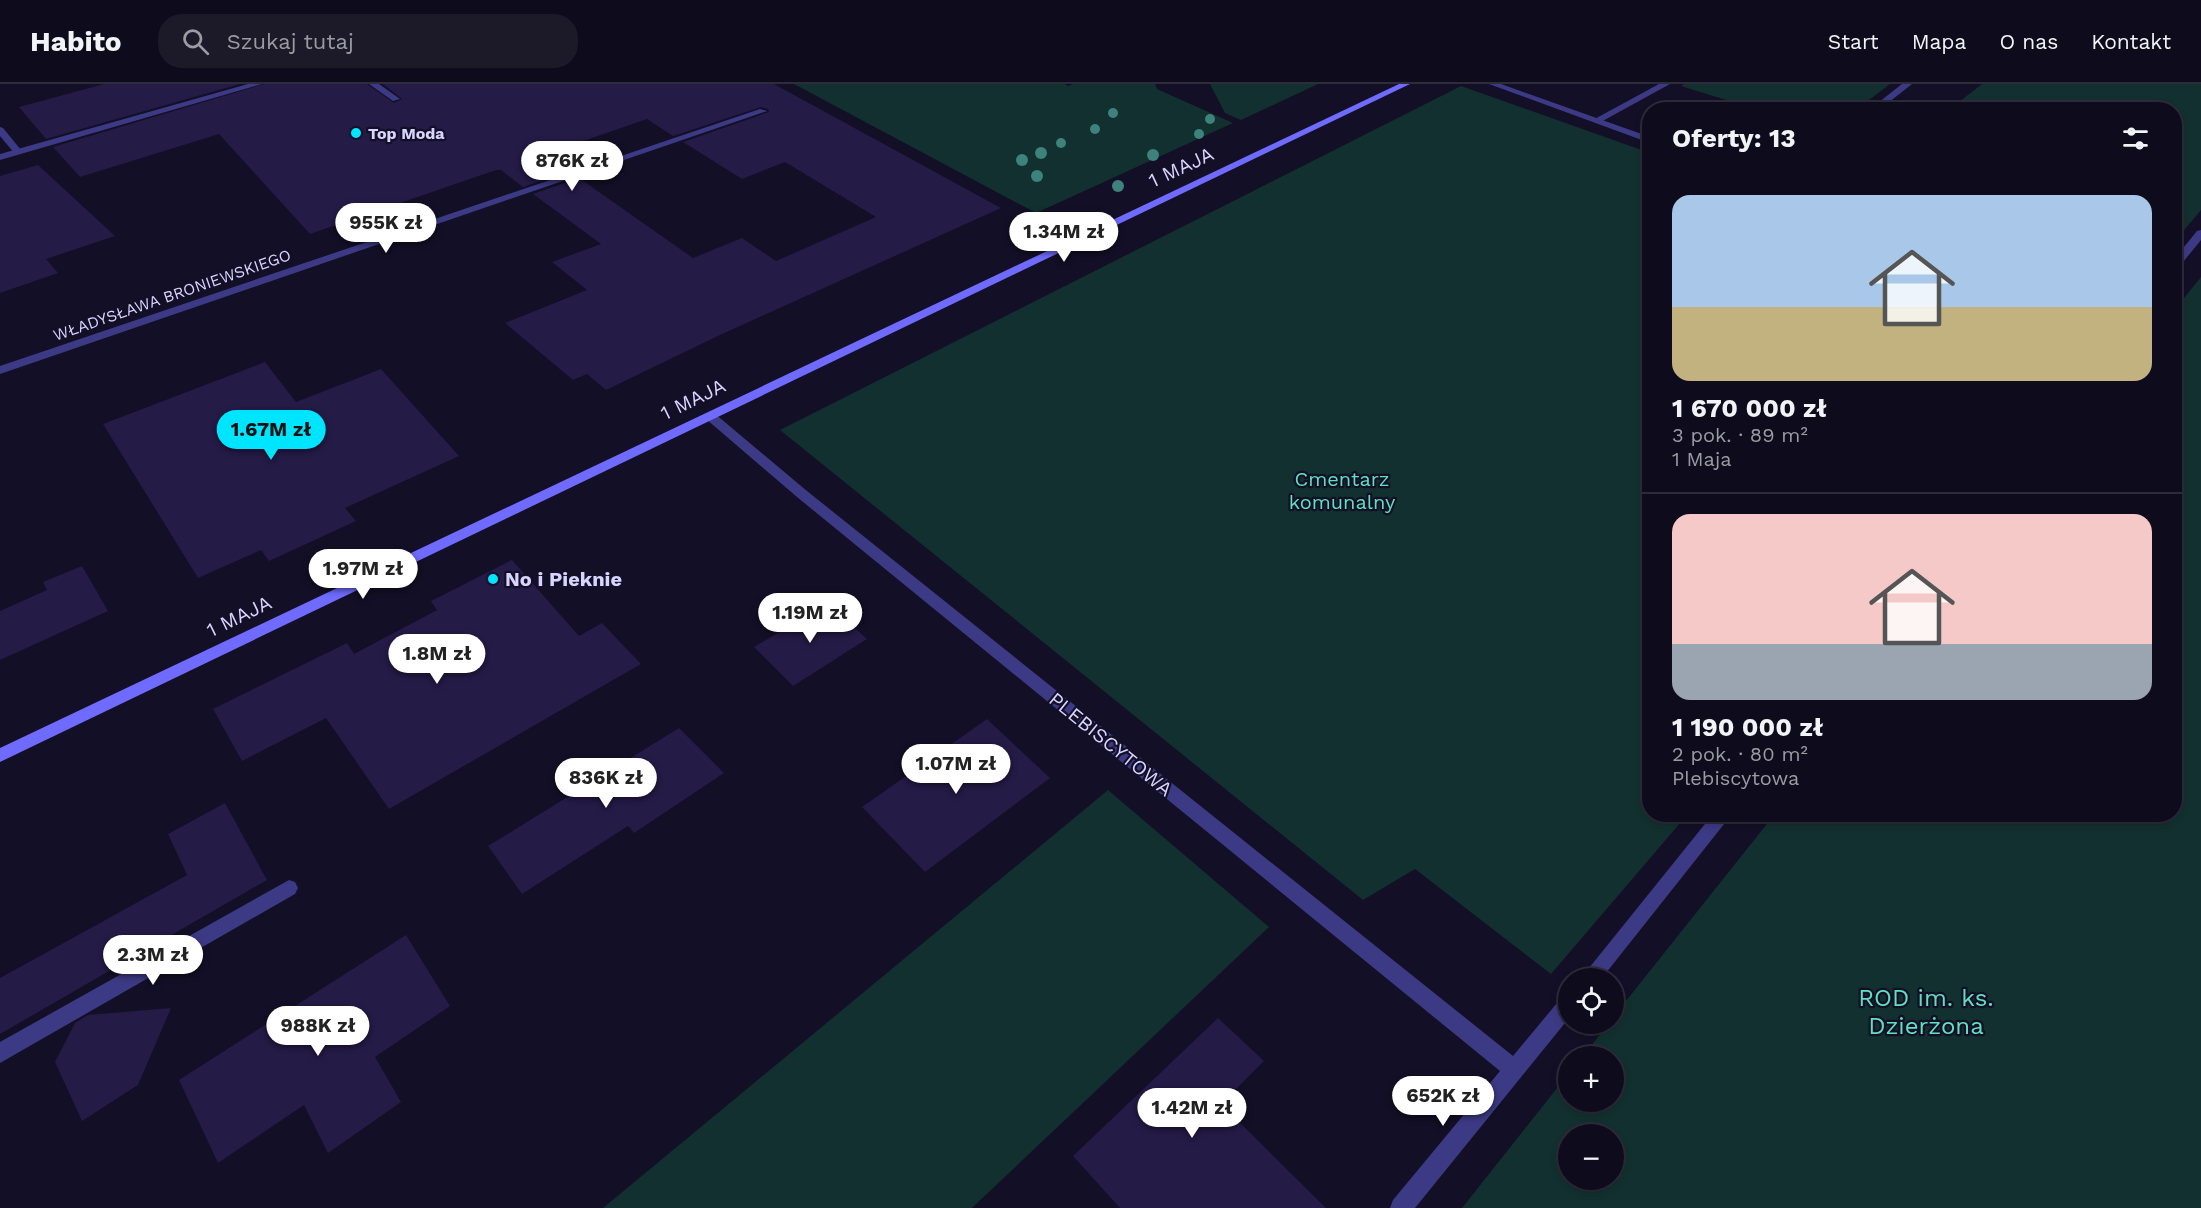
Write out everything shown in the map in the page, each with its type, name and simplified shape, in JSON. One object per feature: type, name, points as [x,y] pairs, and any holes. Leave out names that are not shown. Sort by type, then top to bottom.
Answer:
[{"type":"street","points":[[0,157],[258,84]]},
{"type":"street","points":[[373,84],[396,99]]},
{"type":"street","name":"1 MAJA","points":[[0,755],[1406,84]]},
{"type":"street","points":[[1493,84],[1642,137]]},
{"type":"street","points":[[1596,121],[1666,84]]},
{"type":"street","points":[[1884,102],[1908,84]]},
{"type":"street","name":"WŁADYSŁAWA BRONIEWSKIEGO","points":[[0,370],[763,111]]},
{"type":"street","points":[[0,130],[18,152]]},
{"type":"street","points":[[2182,256],[2201,233]]},
{"type":"street","name":"PLEBISCYTOWA","points":[[710,416],[802,494],[1514,1070]]},
{"type":"street","points":[[1598,968],[1717,822]]},
{"type":"street","points":[[0,1053],[289,888]]},
{"type":"street","points":[[1401,1208],[1558,1016]]},
{"type":"green space","points":[[794,84],[1065,84],[1068,86],[1073,84],[1155,84],[1157,89],[1233,123],[1036,213]]},
{"type":"green space","points":[[1210,84],[1318,84],[1241,120],[1225,113]]},
{"type":"green space","points":[[1684,84],[1890,84],[1866,102],[1732,102],[1681,86]]},
{"type":"green space","points":[[1982,84],[2201,84],[2201,210],[2182,233],[2182,102],[1959,102]]},
{"type":"green space","name":"Cmentarz komunalny","points":[[1461,86],[1642,150],[1642,822],[1681,822],[1551,974],[1415,869],[1363,900],[780,430]]},
{"type":"green space","name":"ROD im. ks. Dzierżona","points":[[2201,277],[2201,1208],[1462,1208],[1558,1087],[1558,1112],[1624,1112],[1624,1046],[1591,1046],[1600,1034],[1624,1034],[1624,1003],[1768,822],[2182,822],[2182,300]]},
{"type":"green space","points":[[1108,790],[1269,927],[972,1208],[603,1208]]},
{"type":"building","points":[[104,84],[240,84],[46,139],[19,107]]},
{"type":"building","points":[[264,84],[367,84],[394,103],[402,99],[383,84],[774,84],[1001,208],[720,335],[606,390],[587,374],[573,380],[505,323],[587,290],[552,262],[601,244],[533,194],[579,178],[693,258],[742,238],[776,261],[876,217],[785,162],[742,179],[683,142],[769,112],[768,109],[761,107],[673,136],[647,119],[546,154],[570,171],[523,187],[501,170],[496,170],[310,234],[219,134],[80,177],[53,147]]},
{"type":"building","points":[[38,165],[115,236],[46,259],[58,273],[0,293],[0,176]]},
{"type":"building","points":[[265,362],[296,402],[381,369],[459,456],[345,508],[356,521],[269,561],[261,550],[198,578],[103,424]]},
{"type":"building","points":[[512,560],[579,636],[602,623],[641,664],[389,809],[326,718],[242,761],[213,709],[347,643],[354,654],[437,610],[431,601]]},
{"type":"building","points":[[82,566],[108,611],[0,660],[0,611],[47,590],[43,582]]},
{"type":"building","points":[[828,603],[867,639],[793,686],[754,647]]},
{"type":"building","points":[[987,719],[1050,778],[925,872],[862,807]]},
{"type":"building","points":[[679,728],[724,773],[634,833],[628,826],[522,894],[488,846]]},
{"type":"building","points":[[225,803],[267,880],[0,1034],[0,978],[187,875],[168,834]]},
{"type":"building","points":[[406,935],[450,1006],[375,1057],[401,1102],[328,1153],[304,1105],[218,1163],[179,1080]]},
{"type":"building","points":[[171,1008],[138,1085],[82,1121],[55,1062],[75,1023],[88,1015]]},
{"type":"building","points":[[1218,1018],[1264,1061],[1221,1104],[1326,1208],[1120,1208],[1073,1156]]},
{"type":"place","name":"Top Moda","points":[[356,133]]},
{"type":"place","name":"No i Pieknie","points":[[493,579]]}]
